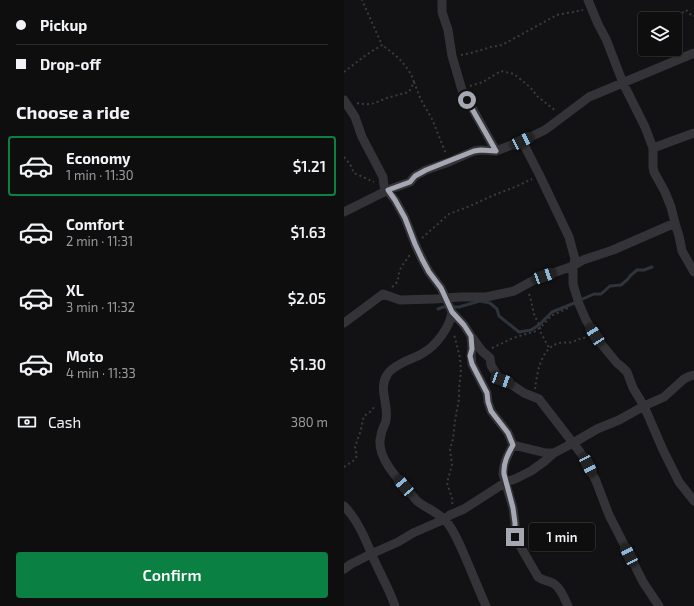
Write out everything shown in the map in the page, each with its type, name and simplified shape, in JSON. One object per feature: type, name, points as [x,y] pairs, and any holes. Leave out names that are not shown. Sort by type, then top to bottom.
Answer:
[{"type":"street","points":[[442,0],[442,12],[448,30],[452,56],[462,90],[496,151]]},
{"type":"street","points":[[590,4],[606,39],[623,83],[645,127],[653,148],[654,172],[671,207],[680,236],[682,251],[694,270]]},
{"type":"street","points":[[344,212],[386,188],[410,182],[415,176],[426,170],[474,151],[496,151],[522,141],[545,130],[590,96],[694,53]]},
{"type":"street","points":[[345,101],[355,117],[362,137],[383,177],[386,188],[405,218],[415,244],[429,272],[441,288],[446,298],[452,316],[464,325],[482,351],[490,358],[491,365],[499,379],[509,383],[524,393],[539,399],[573,443],[588,465],[612,522],[643,582],[659,606]]},
{"type":"street","points":[[653,148],[694,133]]},
{"type":"street","points":[[522,141],[569,237],[575,257],[575,263],[573,266],[573,284],[586,320],[598,340],[617,363],[627,372],[679,482],[694,502]]},
{"type":"street","points":[[344,323],[383,294],[400,300],[474,296],[486,297],[514,291],[536,279],[573,266],[583,260],[613,250],[675,223]]},
{"type":"street","points":[[452,316],[442,335],[432,346],[423,353],[397,366],[387,374],[383,385],[386,420],[382,431],[380,448],[384,459],[393,472],[417,501],[434,512],[447,517],[486,606]]},
{"type":"street","points":[[471,336],[472,349],[470,356],[472,364],[487,393],[491,411],[508,433],[513,445]]},
{"type":"street","points":[[344,569],[371,554],[474,504],[487,493],[506,482],[516,479],[531,471],[554,453],[596,428],[619,420],[664,397],[684,379],[694,375]]},
{"type":"street","points":[[513,445],[546,453],[554,453]]},
{"type":"street","points":[[513,445],[505,460],[503,469],[513,508],[515,537],[538,577],[554,584],[560,590],[568,606]]},
{"type":"street","points":[[344,506],[355,520],[368,544],[371,554],[395,606]]},
{"type":"path","points":[[362,0],[382,45],[394,54],[412,74],[421,100],[432,119],[449,162]]},
{"type":"path","points":[[452,56],[502,45],[557,15],[590,4]]},
{"type":"path","points":[[682,13],[686,10],[694,16]]},
{"type":"path","points":[[344,72],[382,45]]},
{"type":"path","points":[[462,90],[483,82],[502,71],[514,74],[530,87],[538,97],[563,116]]},
{"type":"path","points":[[345,101],[365,105],[376,103],[386,98],[409,92],[414,82]]},
{"type":"path","points":[[344,157],[350,164],[354,173],[386,188]]},
{"type":"path","points":[[383,294],[397,284],[400,270],[415,244],[448,214],[470,206],[494,194],[529,180],[539,174]]},
{"type":"path","points":[[524,285],[531,300],[541,333],[550,348]]},
{"type":"path","points":[[482,351],[496,347],[513,338],[536,331],[551,316],[579,304]]},
{"type":"path","points":[[447,517],[453,501],[447,483],[452,465],[450,449],[459,399],[461,372],[460,358],[452,316]]},
{"type":"path","points":[[539,399],[535,391],[537,373],[543,358],[550,348],[562,342],[571,342],[582,338],[598,340]]},
{"type":"path","points":[[344,467],[353,461],[356,456],[355,447],[364,416],[370,412],[380,400],[383,392]]},
{"type":"waterway","points":[[438,309],[443,307],[459,307],[480,301],[490,303],[497,309],[499,316],[519,332],[531,330],[539,325],[552,312],[594,294],[601,294],[610,286],[621,285],[637,270],[644,270],[652,267]]},
{"type":"route","points":[[467,100],[496,151],[474,151],[426,170],[415,176],[410,182],[388,190],[405,218],[415,244],[429,272],[441,288],[452,312],[464,325],[471,336],[472,349],[470,356],[472,364],[487,393],[491,411],[510,436],[513,445],[505,460],[503,469],[513,508],[515,537]]}]
